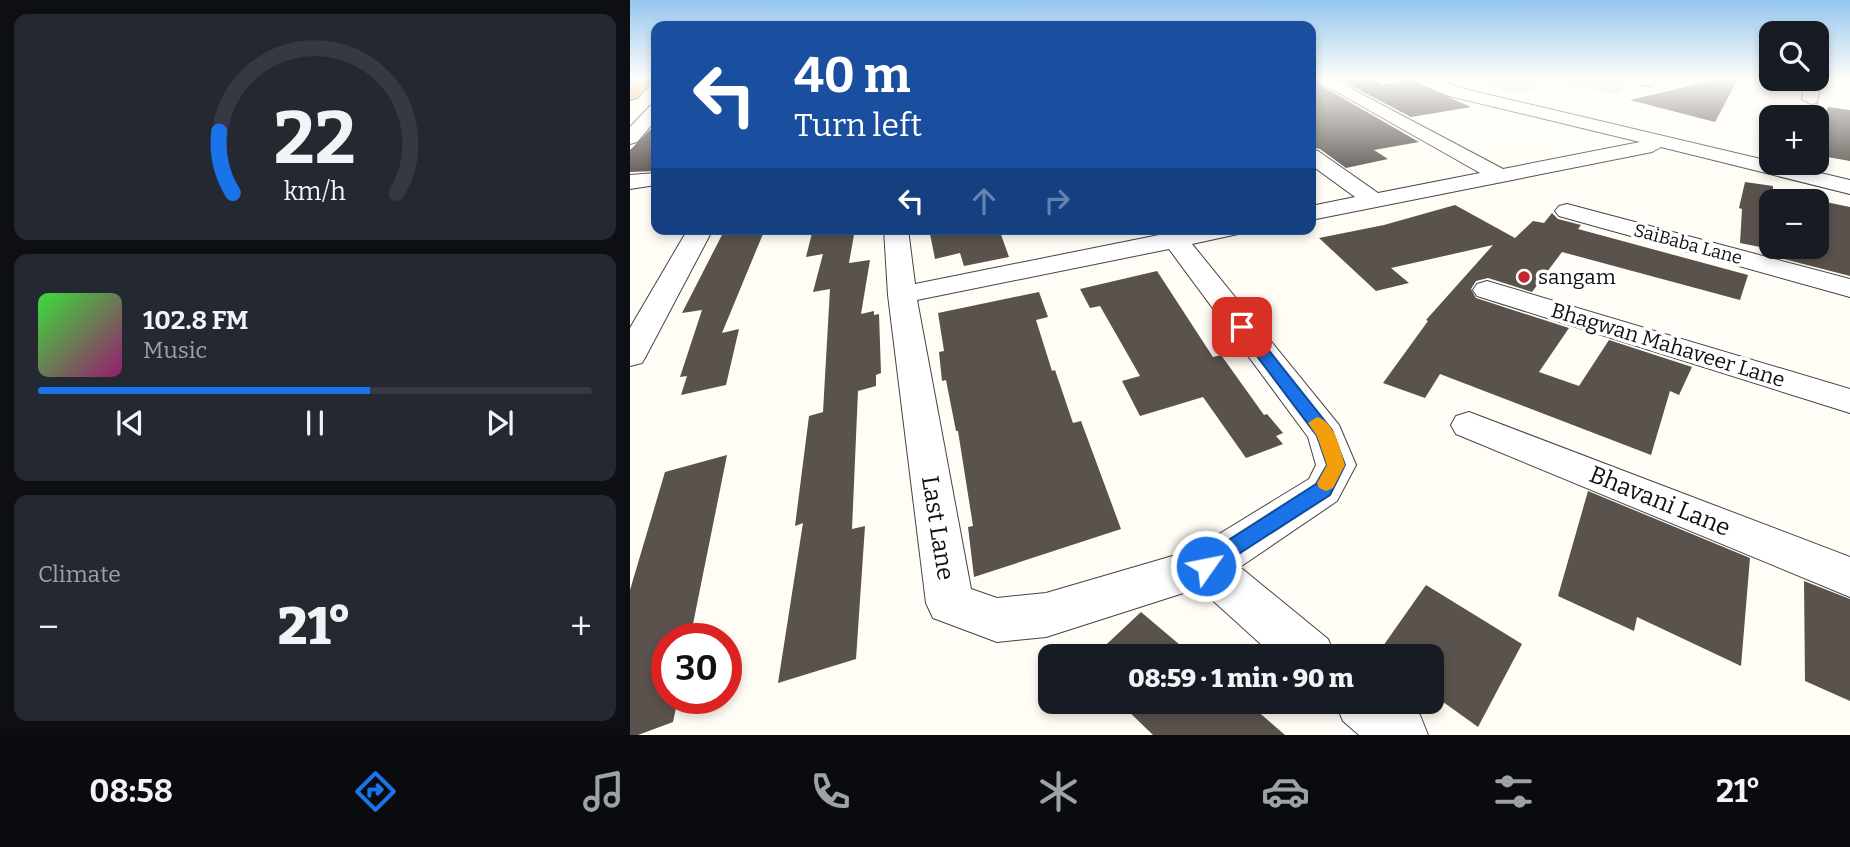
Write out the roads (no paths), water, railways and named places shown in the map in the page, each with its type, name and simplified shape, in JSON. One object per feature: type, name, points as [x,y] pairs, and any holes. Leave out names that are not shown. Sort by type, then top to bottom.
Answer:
[{"type":"street","points":[[1385,113],[1499,175]]},
{"type":"street","points":[[1546,113],[1850,187]]},
{"type":"street","points":[[1571,113],[1668,142],[1759,159]]},
{"type":"street","points":[[1316,212],[1668,142]]},
{"type":"street","points":[[1316,159],[1373,200]]},
{"type":"street","points":[[1829,173],[1850,177]]},
{"type":"street","points":[[630,182],[651,180]]},
{"type":"street","name":"SaiBaba Lane","points":[[1567,211],[1850,288]]},
{"type":"street","points":[[632,347],[697,235]]},
{"type":"street","name":"Last Lane","points":[[897,235],[902,295],[950,603],[997,620],[1046,615],[1206,566]]},
{"type":"street","points":[[902,295],[1171,235],[1326,434],[1336,465],[1323,490],[1206,566],[1296,644]]},
{"type":"street","name":"Bhagwan Mahaveer Lane","points":[[1487,290],[1850,401]]},
{"type":"street","name":"Bhavani Lane","points":[[1469,425],[1850,577]]},
{"type":"street","points":[[1375,714],[1399,735]]},
{"type":"place","name":"sangam","points":[[1524,277]]}]
